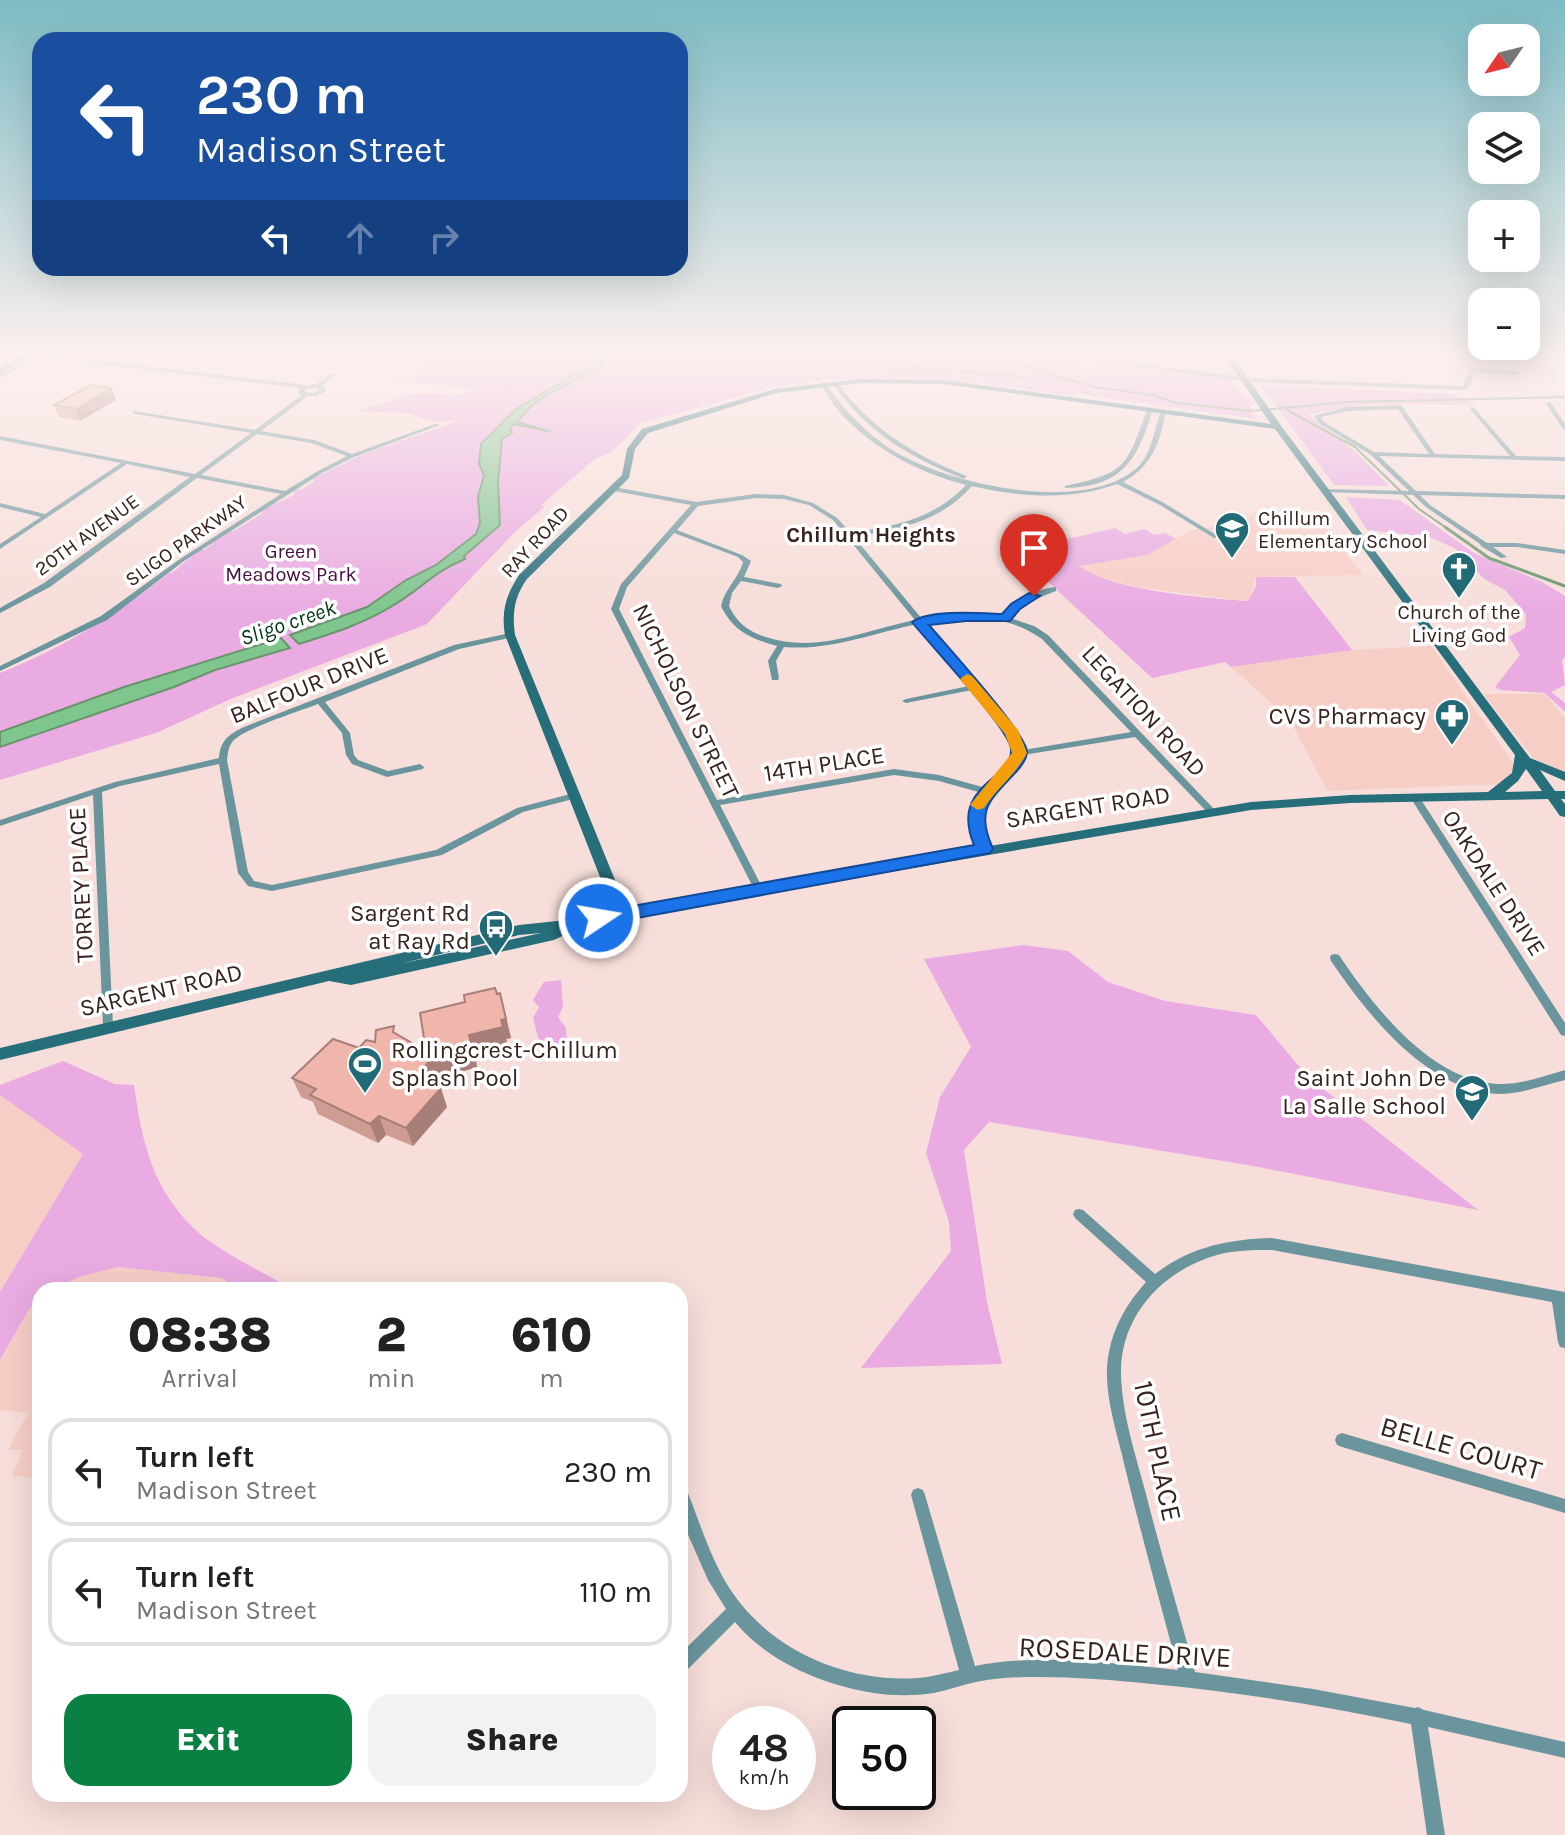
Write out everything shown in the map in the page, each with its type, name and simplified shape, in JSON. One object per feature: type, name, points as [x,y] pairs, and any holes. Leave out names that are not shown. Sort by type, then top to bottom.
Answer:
[{"type":"main road","name":"RAY ROAD","points":[[621,913],[510,635],[507,614],[515,587],[628,473],[633,443],[637,440]]},
{"type":"main road","points":[[1287,440],[1521,755],[1558,795],[1565,813]]},
{"type":"main road","points":[[1521,755],[1565,777]]},
{"type":"main road","points":[[1492,794],[1518,774],[1521,755]]},
{"type":"main road","name":"SARGENT ROAD","points":[[0,1054],[108,1026],[333,977],[351,980],[462,956],[564,932],[576,924],[621,913],[1211,811],[1302,802],[1492,794],[1558,795]]},
{"type":"street","points":[[8,440],[284,493]]},
{"type":"street","name":"20TH AVENUE","points":[[0,611],[47,585],[246,440]]},
{"type":"street","points":[[302,440],[352,456]]},
{"type":"street","name":"SLIGO PARKWAY","points":[[0,669],[104,618],[182,560],[284,493],[352,456],[397,440]]},
{"type":"street","points":[[876,440],[933,472],[969,486],[1049,494],[1089,491],[1118,482],[1145,463],[1154,440]]},
{"type":"street","points":[[892,440],[962,477],[1016,487],[1076,486],[1116,473],[1131,462],[1139,440]]},
{"type":"street","points":[[1349,440],[1373,454],[1405,493],[1503,557]]},
{"type":"street","points":[[1422,440],[1433,455]]},
{"type":"street","points":[[1499,440],[1514,457]]},
{"type":"street","points":[[1373,454],[1565,459]]},
{"type":"street","points":[[0,547],[125,463]]},
{"type":"street","points":[[1118,482],[1157,501],[1216,537]]},
{"type":"street","points":[[848,536],[893,528],[922,518],[956,500],[969,486]]},
{"type":"street","points":[[614,489],[696,504],[765,496],[801,500],[831,516],[1012,733],[1020,753]]},
{"type":"street","points":[[1326,491],[1565,497]]},
{"type":"street","name":"NICHOLSON STREET","points":[[696,504],[624,586],[615,609],[758,889]]},
{"type":"street","points":[[0,505],[46,516]]},
{"type":"street","points":[[674,531],[745,559],[748,564],[726,598],[729,616],[753,635],[781,645],[834,644],[919,622],[966,617],[1005,618],[1025,600],[1053,589]]},
{"type":"street","points":[[1482,545],[1517,545],[1565,552]]},
{"type":"street","points":[[739,578],[778,586]]},
{"type":"street","name":"LEGATION ROAD","points":[[1005,618],[1029,625],[1045,637],[1211,811]]},
{"type":"street","name":"BALFOUR DRIVE","points":[[0,823],[97,790],[223,760],[223,747],[231,737],[457,647],[510,635]]},
{"type":"street","points":[[775,678],[772,661],[781,645]]},
{"type":"street","points":[[906,701],[974,687]]},
{"type":"street","points":[[320,701],[346,733],[350,755],[355,762],[387,774],[420,767]]},
{"type":"street","points":[[1020,753],[1136,734]]},
{"type":"street","points":[[984,849],[977,836],[975,820],[979,802],[1013,766],[1020,753]]},
{"type":"street","points":[[223,760],[243,873],[251,884],[265,888],[439,853],[520,810],[574,796]]},
{"type":"street","name":"14TH PLACE","points":[[715,803],[894,772],[939,778],[987,791]]},
{"type":"street","name":"TORREY PLACE","points":[[97,790],[108,1026]]},
{"type":"street","name":"OAKDALE DRIVE","points":[[1415,797],[1565,1032]]},
{"type":"street","points":[[1335,958],[1347,976],[1414,1051],[1443,1072],[1466,1083],[1499,1089],[1565,1075]]},
{"type":"street","points":[[1079,1214],[1154,1281]]},
{"type":"street","name":"10TH PLACE","points":[[1189,1679],[1135,1481],[1116,1393],[1115,1362],[1120,1338],[1133,1308],[1154,1281],[1171,1268],[1213,1249],[1231,1244],[1272,1244],[1562,1297]]},
{"type":"street","points":[[1562,1297],[1565,1342]]},
{"type":"street","name":"BELLE COURT","points":[[1342,1440],[1565,1506]]},
{"type":"street","points":[[918,1495],[969,1675]]},
{"type":"street","name":"ROSEDALE DRIVE","points":[[688,1514],[705,1563],[734,1612],[753,1631],[793,1658],[818,1670],[859,1682],[932,1685],[969,1675],[1058,1669],[1245,1684],[1418,1715],[1565,1750]]},
{"type":"street","points":[[688,1657],[734,1612]]},
{"type":"street","points":[[1418,1715],[1436,1835]]},
{"type":"shaded area","points":[[485,440],[502,440],[498,483],[500,525],[464,556],[465,559],[437,574],[397,603],[362,622],[299,644],[290,635],[367,607],[406,580],[436,565],[476,534],[480,523],[478,497],[484,475],[479,464],[481,444]]},
{"type":"shaded area","name":"Chillum Elementary School","points":[[1263,510],[1305,513],[1321,521],[1363,575],[1256,577],[1249,601],[1143,588],[1090,575],[1078,566],[1147,555],[1191,530],[1228,524]]},
{"type":"shaded area","points":[[281,638],[290,648],[215,670],[0,747],[0,732],[124,687]]},
{"type":"shaded area","points":[[1431,646],[1513,763],[1516,770],[1500,784],[1327,791],[1290,720],[1231,667],[1352,650]]},
{"type":"shaded area","points":[[1484,694],[1545,694],[1565,718],[1565,775],[1533,758]]},
{"type":"shaded area","points":[[0,1095],[83,1154],[0,1292]]},
{"type":"shaded area","points":[[118,1267],[222,1278],[228,1282],[68,1282]]},
{"type":"shaded area","points":[[32,1307],[32,1477],[12,1476],[23,1450],[8,1450],[28,1413],[0,1410],[0,1361]]},
{"type":"green space","name":"Green Meadows Park","points":[[405,440],[624,440],[613,451],[595,459],[541,505],[544,507],[514,533],[427,624],[233,698],[156,733],[0,780],[0,673],[45,653],[109,617],[172,573],[200,549],[204,550],[230,530],[234,531],[263,513],[260,512],[264,509],[295,494],[293,491],[296,489],[301,490],[315,481],[312,479],[361,455]]},
{"type":"green space","points":[[1301,440],[1340,440],[1389,486],[1334,485]]},
{"type":"green space","points":[[1346,497],[1400,500],[1474,553],[1542,582],[1565,596],[1565,658],[1562,659],[1565,685],[1551,692],[1565,703],[1565,712],[1545,693],[1495,687],[1520,655],[1509,637],[1525,628],[1526,614],[1505,590],[1484,579],[1456,549],[1430,537],[1367,530]]},
{"type":"green space","points":[[1115,528],[1125,534],[1145,529],[1154,535],[1165,533],[1176,539],[1147,555],[1079,566],[1113,582],[1136,587],[1248,601],[1256,586],[1256,577],[1295,577],[1352,650],[1231,667],[1225,662],[1152,678],[1015,551]]},
{"type":"green space","points":[[1023,945],[1068,951],[1108,982],[1165,1001],[1256,1015],[1308,1077],[1478,1210],[1253,1166],[989,1122],[964,1150],[987,1302],[1002,1364],[861,1368],[951,1251],[949,1222],[926,1153],[940,1097],[971,1047],[924,959]]},
{"type":"green space","points":[[561,980],[563,1007],[558,1017],[566,1028],[567,1041],[541,1049],[533,1018],[539,1007],[533,1000],[544,982]]},
{"type":"green space","points":[[63,1061],[115,1084],[134,1085],[146,1147],[160,1183],[171,1201],[199,1233],[279,1282],[228,1282],[222,1278],[118,1267],[68,1282],[32,1282],[32,1307],[0,1360],[0,1292],[83,1154],[0,1095],[0,1085]]},
{"type":"building","points":[[495,988],[497,994],[500,993],[506,1019],[501,1020],[503,1027],[469,1035],[472,1048],[429,1061],[418,1075],[441,1088],[406,1128],[379,1116],[370,1124],[310,1095],[316,1089],[292,1078],[333,1039],[359,1048],[366,1040],[375,1042],[376,1030],[394,1026],[393,1032],[426,1051],[420,1013],[465,1002],[464,995]]},
{"type":"waterway","points":[[1341,440],[1355,447],[1419,509],[1448,529]]},
{"type":"waterway","points":[[1445,527],[1489,558],[1565,586]]},
{"type":"slow traffic","points":[[967,679],[1012,733],[1020,753],[1013,766],[987,791],[978,805]]},
{"type":"place","name":"Chillum Elementary School","points":[[1232,560]]},
{"type":"place","name":"Church of the Living God","points":[[1459,600]]},
{"type":"place","name":"CVS Pharmacy","points":[[1452,747]]},
{"type":"place","name":"Sargent Rd at Ray Rd","points":[[496,958]]},
{"type":"place","name":"Rollingcrest-Chillum Splash Pool","points":[[365,1095]]},
{"type":"place","name":"Saint John De La Salle School","points":[[1472,1123]]},
{"type":"district","name":"Chillum Heights","points":[[871,535]]},
{"type":"route","points":[[599,918],[984,849],[975,827],[976,811],[987,791],[1013,766],[1020,753],[1018,745],[996,713],[919,622],[966,617],[1005,618],[1015,606],[1034,596]]},
{"type":"water label","name":"Sligo creek","points":[[288,623]]}]
